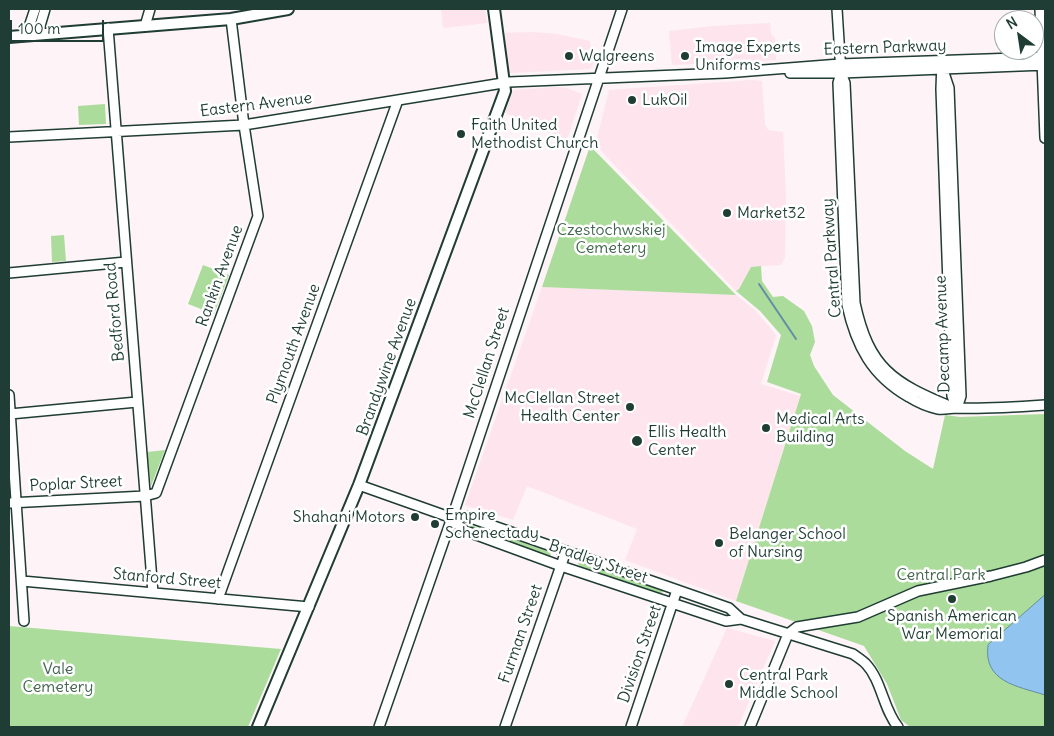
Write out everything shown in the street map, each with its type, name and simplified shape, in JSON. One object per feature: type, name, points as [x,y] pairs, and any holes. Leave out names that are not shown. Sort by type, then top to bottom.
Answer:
[{"type":"main road","points":[[9,37],[231,19],[260,11],[288,9]]},
{"type":"main road","name":"Brandywine Avenue","points":[[258,727],[359,485],[505,91],[494,9]]},
{"type":"street","points":[[35,9],[29,27],[32,35],[40,26],[45,9]]},
{"type":"street","points":[[145,26],[150,9]]},
{"type":"street","name":"McClellan Street","points":[[379,727],[452,518],[622,9]]},
{"type":"street","name":"Central Parkway","points":[[837,9],[841,69],[845,84],[855,303],[865,341],[876,360],[889,374],[910,388],[957,408],[980,409],[1045,405]]},
{"type":"street","points":[[1040,9],[1044,61],[1045,138]]},
{"type":"street","name":"Rankin Avenue","points":[[145,496],[156,493],[258,216],[244,125],[231,19]]},
{"type":"street","name":"Bedford Road","points":[[108,28],[152,593]]},
{"type":"street","name":"Eastern Parkway","points":[[504,83],[600,77],[1044,61]]},
{"type":"street","name":"Decamp Avenue","points":[[943,65],[942,98],[952,396],[957,408]]},
{"type":"street","name":"Eastern Avenue","points":[[9,137],[244,125],[504,83]]},
{"type":"street","name":"Plymouth Avenue","points":[[218,598],[398,100]]},
{"type":"street","points":[[9,273],[126,262]]},
{"type":"street","points":[[9,395],[12,502],[22,581],[24,621]]},
{"type":"street","points":[[10,414],[137,402]]},
{"type":"street","name":"Bradley Street","points":[[359,485],[452,518],[463,530],[561,566],[726,621],[741,618]]},
{"type":"street","name":"Poplar Street","points":[[12,502],[145,496]]},
{"type":"street","name":"Bradley Street","points":[[452,518],[465,516],[729,608],[741,618],[853,654],[866,664],[893,721],[898,727]]},
{"type":"street","name":"Furman Street","points":[[505,727],[566,552]]},
{"type":"street","points":[[750,727],[788,634],[797,627],[858,617],[918,591],[992,576],[1045,560]]},
{"type":"street","name":"Stanford Street","points":[[22,581],[309,607]]},
{"type":"street","name":"Division Street","points":[[632,727],[677,590]]},
{"type":"shaded area","points":[[441,9],[485,9],[487,23],[443,28]]},
{"type":"shaded area","points":[[770,23],[771,34],[775,38],[776,60],[672,65],[669,31],[713,26]]},
{"type":"shaded area","points":[[532,32],[557,34],[590,41],[593,65],[590,69],[508,73],[504,33]]},
{"type":"shaded area","points":[[751,80],[762,81],[765,124],[768,130],[783,132],[786,197],[785,257],[781,265],[751,267],[736,291],[602,152],[596,142],[609,90]]},
{"type":"shaded area","points":[[567,88],[582,94],[567,140],[505,113],[513,90]]},
{"type":"shaded area","name":"Ellis Health Center","points":[[542,287],[736,295],[756,311],[776,335],[761,384],[800,396],[736,601],[625,560],[637,529],[527,486],[513,520],[465,505]]},
{"type":"shaded area","name":"Central Park Middle School","points":[[727,628],[775,641],[738,727],[682,727]]},
{"type":"green space","points":[[105,104],[106,124],[79,125],[78,106]]},
{"type":"green space","name":"Czestochwskiej Cemetery","points":[[590,146],[599,155],[736,295],[542,287]]},
{"type":"green space","points":[[64,235],[66,261],[52,262],[51,236]]},
{"type":"green space","points":[[203,265],[229,275],[214,314],[188,304]]},
{"type":"green space","name":"Central Park","points":[[761,266],[762,281],[773,297],[783,296],[804,311],[812,326],[815,342],[810,355],[814,366],[833,395],[905,451],[933,469],[945,415],[960,417],[1045,414],[1045,727],[910,727],[901,720],[887,684],[864,646],[736,601],[801,394],[767,382],[781,335],[760,311],[736,291],[751,267]]},
{"type":"green space","points":[[165,450],[151,486],[147,452]]},
{"type":"green space","points":[[468,524],[550,552],[551,555],[548,557],[469,529],[466,526]]},
{"type":"green space","points":[[579,561],[662,590],[663,592],[660,594],[580,566],[578,564]]},
{"type":"green space","name":"Vale Cemetery","points":[[9,626],[281,649],[248,727],[9,727]]},
{"type":"water","points":[[1045,595],[1045,695],[1013,685],[996,675],[988,657],[988,645]]},
{"type":"waterway","points":[[759,284],[796,339]]},
{"type":"place","name":"Walgreens","points":[[569,56]]},
{"type":"place","name":"Image Experts Uniforms","points":[[685,56]]},
{"type":"place","name":"LukOil","points":[[632,100]]},
{"type":"place","name":"Faith United Methodist Church","points":[[461,134]]},
{"type":"place","name":"Market32","points":[[727,213]]},
{"type":"place","name":"McClellan Street Health Center","points":[[630,407]]},
{"type":"place","name":"Medical Arts Building","points":[[766,428]]},
{"type":"place","name":"Ellis Health Center","points":[[637,441]]},
{"type":"place","name":"Shahani Motors","points":[[415,517]]},
{"type":"place","name":"Empire Schenectady","points":[[435,524]]},
{"type":"place","name":"Belanger School of Nursing","points":[[719,543]]},
{"type":"place","name":"Spanish American War Memorial","points":[[952,599]]},
{"type":"place","name":"Central Park Middle School","points":[[729,684]]}]
